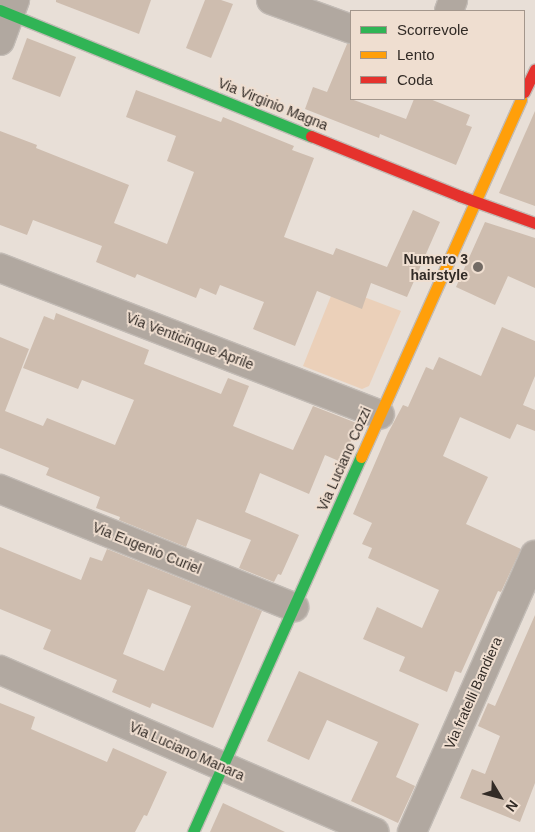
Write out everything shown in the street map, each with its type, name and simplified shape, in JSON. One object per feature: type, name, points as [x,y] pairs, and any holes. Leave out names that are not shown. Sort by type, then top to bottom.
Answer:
[{"type":"street","points":[[271,0],[350,29]]},
{"type":"street","points":[[0,40],[8,8]]},
{"type":"street","name":"Via Virginio Magna","points":[[8,8],[535,224]]},
{"type":"street","points":[[525,90],[535,69]]},
{"type":"street","name":"Via Luciano Cozzi","points":[[194,832],[521,100]]},
{"type":"street","name":"Via Venticinque Aprile","points":[[0,268],[380,415]]},
{"type":"street","name":"Via Eugenio Curiel","points":[[0,489],[294,607]]},
{"type":"street","name":"Via fratelli Bandiera","points":[[412,832],[535,555]]},
{"type":"street","name":"Via Luciano Manara","points":[[0,670],[374,832]]},
{"type":"shaded area","points":[[335,286],[401,311],[369,386],[362,389],[303,366]]},
{"type":"building","points":[[56,0],[151,0],[139,34],[56,2]]},
{"type":"building","points":[[205,0],[221,0],[233,4],[211,58],[186,48]]},
{"type":"building","points":[[27,38],[76,57],[60,97],[12,79]]},
{"type":"building","points":[[347,44],[350,44],[350,100],[406,119],[414,100],[432,100],[470,115],[466,125],[472,127],[456,165],[380,134],[379,138],[305,109],[313,87],[327,92]]},
{"type":"building","points":[[136,90],[221,122],[223,117],[294,146],[292,150],[314,158],[284,237],[333,255],[336,248],[387,267],[413,210],[440,222],[407,297],[371,283],[362,309],[317,291],[295,346],[253,329],[264,302],[220,285],[216,295],[200,288],[196,298],[137,274],[135,278],[96,262],[102,246],[33,220],[27,235],[0,225],[0,131],[37,145],[36,148],[129,185],[114,223],[167,244],[194,172],[167,161],[176,136],[126,117]]},
{"type":"building","points":[[535,111],[535,206],[499,193]]},
{"type":"building","points":[[485,222],[535,238],[535,288],[508,276],[495,305],[456,287]]},
{"type":"building","points":[[56,313],[149,350],[144,364],[221,394],[228,378],[249,386],[233,426],[293,450],[313,406],[359,424],[341,462],[325,455],[309,494],[260,473],[245,512],[299,535],[281,575],[278,574],[274,582],[239,568],[251,540],[197,519],[186,547],[119,520],[120,517],[96,508],[100,497],[46,475],[49,468],[0,448],[0,337],[29,349],[5,411],[43,426],[47,418],[115,445],[134,400],[82,380],[78,389],[23,368],[44,316],[54,320]]},
{"type":"building","points":[[502,327],[535,341],[535,376],[523,405],[535,410],[535,431],[517,424],[510,439],[460,417],[443,456],[488,477],[466,524],[521,549],[501,592],[498,591],[461,673],[455,671],[447,692],[399,671],[405,657],[363,639],[377,607],[422,628],[439,590],[368,558],[372,548],[362,544],[372,523],[353,514],[388,433],[403,405],[408,407],[426,367],[433,370],[439,357],[481,376]]},
{"type":"building","points":[[0,547],[81,580],[90,557],[102,561],[107,549],[262,611],[213,728],[152,703],[150,708],[112,692],[117,680],[43,649],[51,630],[0,609]],"holes":[[[148,589],[191,606],[164,671],[123,654]]]},
{"type":"building","points":[[535,615],[535,783],[520,822],[460,798],[472,769],[485,774],[500,736],[478,726],[488,703],[495,706]]},
{"type":"building","points":[[299,671],[419,724],[396,777],[415,786],[398,823],[351,801],[378,742],[327,720],[309,760],[267,741]]},
{"type":"building","points":[[0,703],[35,717],[31,729],[107,762],[113,748],[167,772],[147,816],[144,815],[135,832],[0,832]]},
{"type":"building","points":[[223,803],[285,832],[210,832]]},
{"type":"traffic: fast","points":[[0,10],[311,136]]},
{"type":"traffic: fast","points":[[193,832],[361,457]]},
{"type":"traffic: slow","points":[[361,457],[521,100]]},
{"type":"traffic: jam","points":[[525,90],[535,69]]},
{"type":"traffic: jam","points":[[311,136],[460,196],[535,223]]},
{"type":"place","name":"Numero 3 hairstyle","points":[[478,267]]}]
